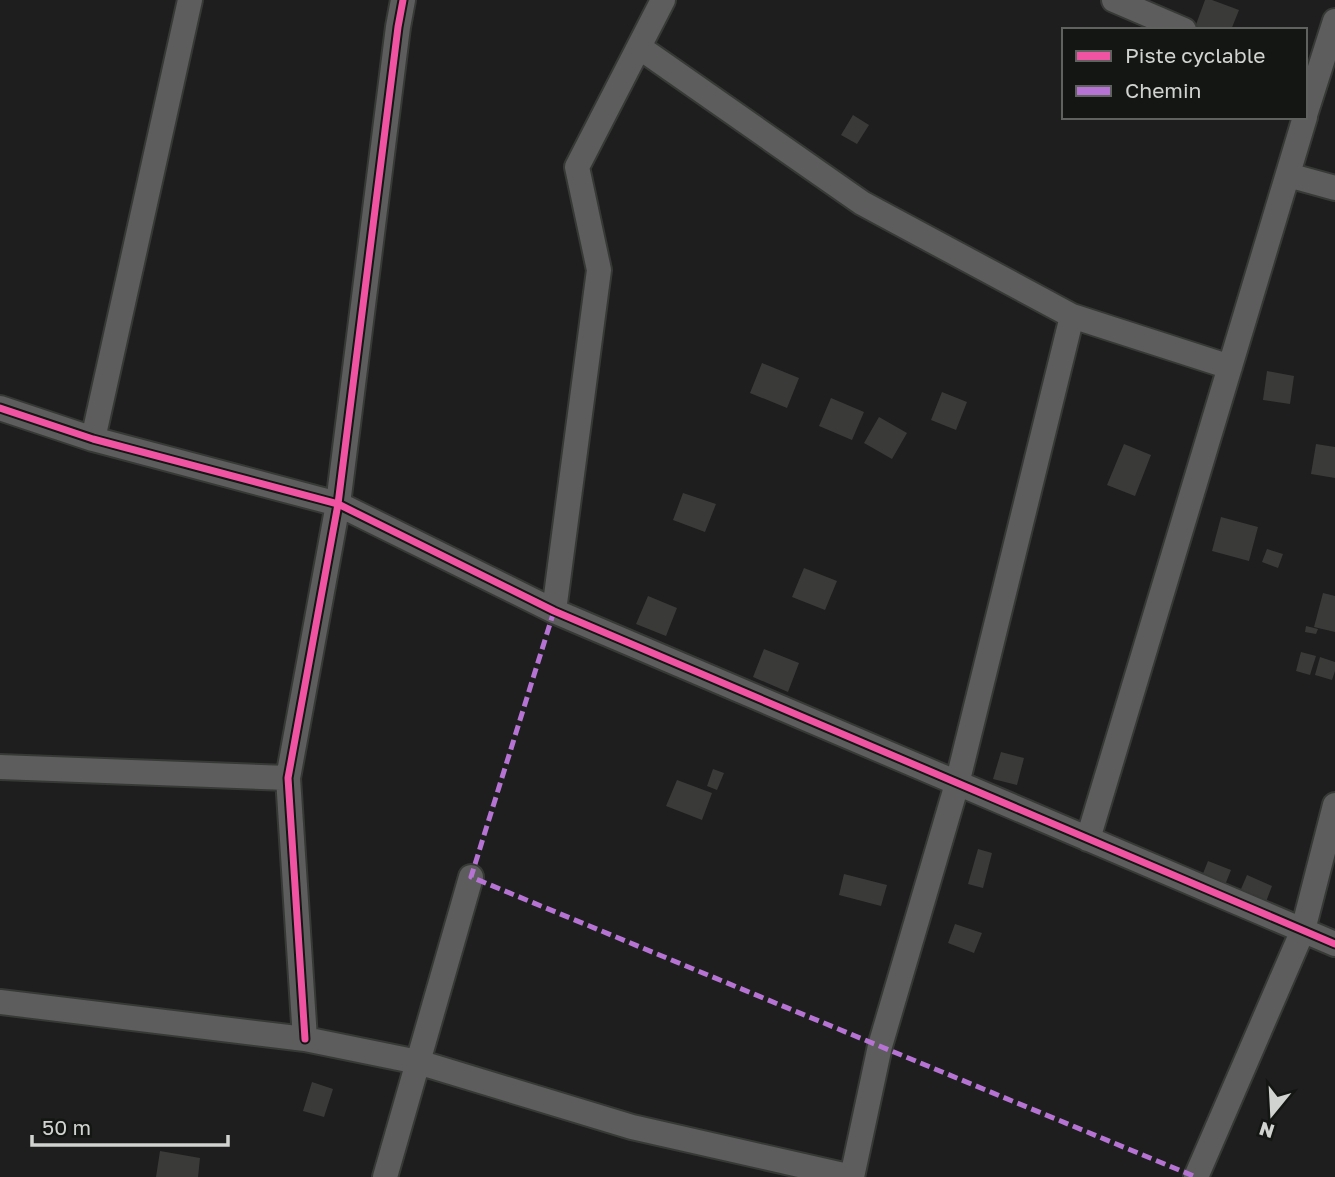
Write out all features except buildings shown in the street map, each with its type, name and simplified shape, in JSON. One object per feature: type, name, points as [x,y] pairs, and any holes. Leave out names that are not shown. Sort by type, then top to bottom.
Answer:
[{"type":"street","points":[[93,439],[190,0]]},
{"type":"street","points":[[305,1039],[288,778],[338,504],[403,0]]},
{"type":"street","points":[[554,611],[599,270],[577,166],[663,0]]},
{"type":"street","points":[[1114,0],[1179,28]]},
{"type":"street","points":[[1307,103],[1310,83],[1335,21]]},
{"type":"street","points":[[639,47],[862,203],[1072,316],[1230,367]]},
{"type":"street","points":[[1088,839],[1304,119]]},
{"type":"street","points":[[1288,175],[1335,188]]},
{"type":"street","points":[[0,1002],[305,1039],[418,1062],[632,1128],[852,1177],[880,1046],[957,784],[1072,316]]},
{"type":"street","points":[[0,408],[93,439],[338,504],[554,611],[1335,944]]},
{"type":"street","points":[[0,767],[288,778]]},
{"type":"street","points":[[1196,1177],[1303,930],[1335,805]]},
{"type":"street","points":[[385,1177],[471,877]]},
{"type":"marked path","points":[[554,611],[471,877],[1196,1177]]},
{"type":"cycle path","points":[[305,1039],[288,778],[338,504],[403,0]]},
{"type":"cycle path","points":[[0,408],[93,439],[338,504],[554,611],[1335,944]]}]
